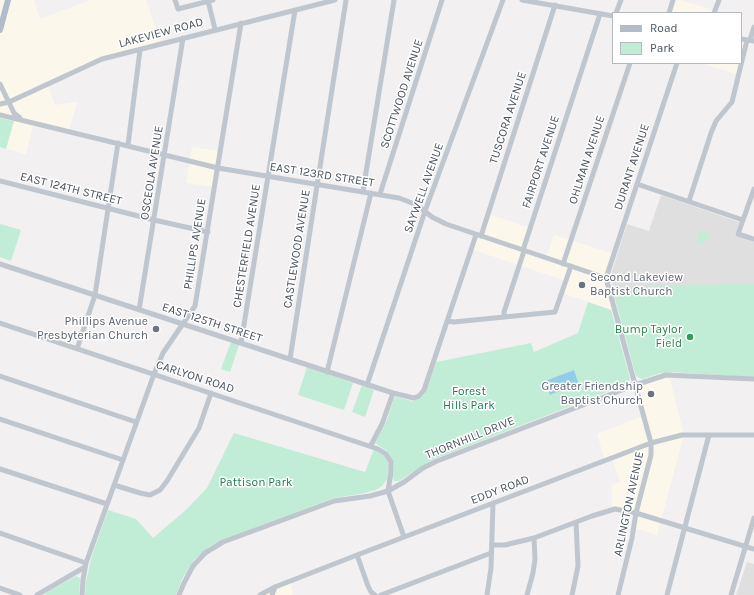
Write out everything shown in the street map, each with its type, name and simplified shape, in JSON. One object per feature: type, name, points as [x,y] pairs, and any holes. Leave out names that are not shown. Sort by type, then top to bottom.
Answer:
[{"type":"main road","points":[[0,30],[8,0]]},
{"type":"street","points":[[175,0],[178,9],[208,1],[216,29]]},
{"type":"street","name":"LAKEVIEW ROAD","points":[[0,104],[9,102],[102,59],[335,0]]},
{"type":"street","name":"CASTLEWOOD AVENUE","points":[[290,359],[346,0]]},
{"type":"street","points":[[364,191],[394,0]]},
{"type":"street","name":"SCOTTWOOD AVENUE","points":[[380,194],[442,0]]},
{"type":"street","name":"SAYWELL AVENUE","points":[[367,385],[425,211],[503,0]]},
{"type":"street","points":[[522,0],[559,5],[612,16]]},
{"type":"street","points":[[616,12],[621,0]]},
{"type":"street","points":[[669,12],[673,0]]},
{"type":"street","points":[[714,12],[719,0]]},
{"type":"street","name":"TUSCORA AVENUE","points":[[419,396],[424,390],[559,5]]},
{"type":"street","name":"CHESTERFIELD AVENUE","points":[[241,343],[295,10]]},
{"type":"street","name":"FAIRPORT AVENUE","points":[[504,317],[504,312],[524,247],[600,14]]},
{"type":"street","name":"PHILLIPS AVENUE","points":[[82,595],[86,565],[154,374],[163,353],[195,306],[241,23]]},
{"type":"street","points":[[742,63],[748,40],[754,27]]},
{"type":"street","name":"OSCEOLA AVENUE","points":[[139,310],[183,38]]},
{"type":"street","points":[[128,145],[140,50]]},
{"type":"street","name":"OHLMAN AVENUE","points":[[563,264],[630,64]]},
{"type":"street","name":"DURANT AVENUE","points":[[606,278],[677,64]]},
{"type":"street","points":[[689,202],[716,121],[732,102],[742,64]]},
{"type":"street","points":[[0,84],[16,115],[24,120]]},
{"type":"street","name":"EAST 123RD STREET","points":[[0,115],[218,168],[380,194],[409,202],[446,224],[606,278]]},
{"type":"street","points":[[77,349],[95,295],[118,143]]},
{"type":"street","name":"EAST 124TH STREET","points":[[0,181],[154,220],[208,232]]},
{"type":"street","points":[[637,184],[743,220]]},
{"type":"street","points":[[754,188],[738,234],[754,239]]},
{"type":"street","points":[[327,372],[371,192]]},
{"type":"street","name":"EAST 125TH STREET","points":[[0,264],[183,323],[367,385],[409,398],[419,396]]},
{"type":"street","points":[[447,321],[454,322],[555,312],[572,266]]},
{"type":"street","name":"ARLINGTON AVENUE","points":[[606,278],[651,443],[651,455],[636,513],[632,538],[618,595]]},
{"type":"street","name":"CARLYON ROAD","points":[[0,323],[371,445],[384,452],[388,458],[391,467],[388,491]]},
{"type":"street","name":"THORNHILL DRIVE","points":[[179,595],[193,566],[217,545],[329,502],[341,499],[370,496],[388,491],[404,482],[423,468],[437,461],[635,385],[666,375],[754,379]]},
{"type":"street","points":[[0,376],[136,422]]},
{"type":"street","points":[[114,485],[140,494],[150,495],[160,490],[199,428],[211,393]]},
{"type":"street","points":[[371,445],[382,424],[393,393]]},
{"type":"street","points":[[0,420],[123,460]]},
{"type":"street","name":"EDDY ROAD","points":[[260,595],[275,587],[357,555],[651,443],[682,435],[754,434]]},
{"type":"street","points":[[667,595],[709,435]]},
{"type":"street","points":[[0,469],[108,504]]},
{"type":"street","points":[[388,491],[404,537]]},
{"type":"street","points":[[487,595],[491,568],[493,503]]},
{"type":"street","points":[[492,545],[505,545],[534,538],[604,511],[615,510],[636,513],[754,549]]},
{"type":"street","points":[[731,595],[754,518]]},
{"type":"street","points":[[572,595],[578,566],[576,522]]},
{"type":"street","points":[[0,533],[86,565]]},
{"type":"street","points":[[527,595],[535,559],[534,538]]},
{"type":"street","points":[[381,595],[491,553]]},
{"type":"street","points":[[357,555],[368,586],[371,592],[375,595]]},
{"type":"street","points":[[37,595],[86,565]]},
{"type":"street","points":[[272,595],[275,587]]},
{"type":"street","points":[[0,588],[20,595]]},
{"type":"shaded area","points":[[0,0],[34,0],[40,19],[90,0],[146,0],[161,44],[102,59],[47,84],[55,105],[77,102],[69,131],[34,122],[26,154],[0,147]]},
{"type":"shaded area","points":[[673,0],[681,0],[715,11],[714,12],[669,12]]},
{"type":"shaded area","points":[[742,39],[747,40],[742,62]]},
{"type":"shaded area","points":[[704,64],[742,64],[739,75]]},
{"type":"shaded area","points":[[192,147],[221,151],[215,187],[186,183]]},
{"type":"shaded area","points":[[661,195],[739,222],[735,235],[754,242],[754,377],[674,372],[660,373],[642,379],[636,376],[610,277],[627,224],[649,231]]},
{"type":"shaded area","points":[[488,214],[530,228],[524,251],[546,258],[554,235],[614,254],[606,278],[615,311],[562,293],[566,281],[471,249],[476,235],[481,236]]},
{"type":"shaded area","points":[[669,375],[684,435],[657,535],[634,528],[635,513],[612,510],[612,485],[620,482],[612,458],[605,460],[597,434],[643,416],[635,385]]},
{"type":"shaded area","points":[[747,562],[754,564],[754,595],[736,595]]},
{"type":"shaded area","points":[[290,581],[293,595],[260,595]]},
{"type":"green space","points":[[0,118],[14,121],[6,149],[0,147]]},
{"type":"green space","points":[[0,224],[21,230],[11,261],[0,257]]},
{"type":"green space","points":[[701,230],[710,234],[705,242],[701,243],[696,240]]},
{"type":"green space","name":"Bump Taylor Field","points":[[754,283],[754,377],[674,372],[660,373],[642,379],[636,376],[612,288]]},
{"type":"green space","name":"Forest Hills Park","points":[[588,302],[611,310],[630,378],[628,384],[434,459],[399,481],[394,481],[394,467],[390,456],[387,451],[375,443],[387,420],[394,398],[396,397],[413,401],[422,397],[425,393],[436,362],[531,343],[534,352],[578,333]]},
{"type":"green space","points":[[231,342],[239,345],[230,372],[221,369]]},
{"type":"green space","points":[[307,367],[353,383],[344,410],[298,395]]},
{"type":"green space","points":[[362,385],[374,390],[365,417],[352,412]]},
{"type":"green space","name":"Pattison Park","points":[[234,433],[365,472],[374,449],[385,456],[388,462],[388,478],[382,486],[376,490],[334,498],[220,541],[209,547],[194,560],[182,579],[176,595],[85,595],[91,559],[108,510],[136,519],[153,538],[187,509],[207,488]]},
{"type":"green space","points":[[76,576],[80,578],[79,595],[45,595],[47,592]]},
{"type":"water","points":[[574,370],[580,388],[571,391],[569,387],[550,395],[545,381]]},
{"type":"place","name":"Second Lakeview Baptist Church","points":[[582,285]]},
{"type":"place","name":"Phillips Avenue Presbyterian Church","points":[[156,329]]},
{"type":"place","name":"Bump Taylor Field","points":[[690,337]]},
{"type":"place","name":"Greater Friendship Baptist Church","points":[[651,394]]}]
